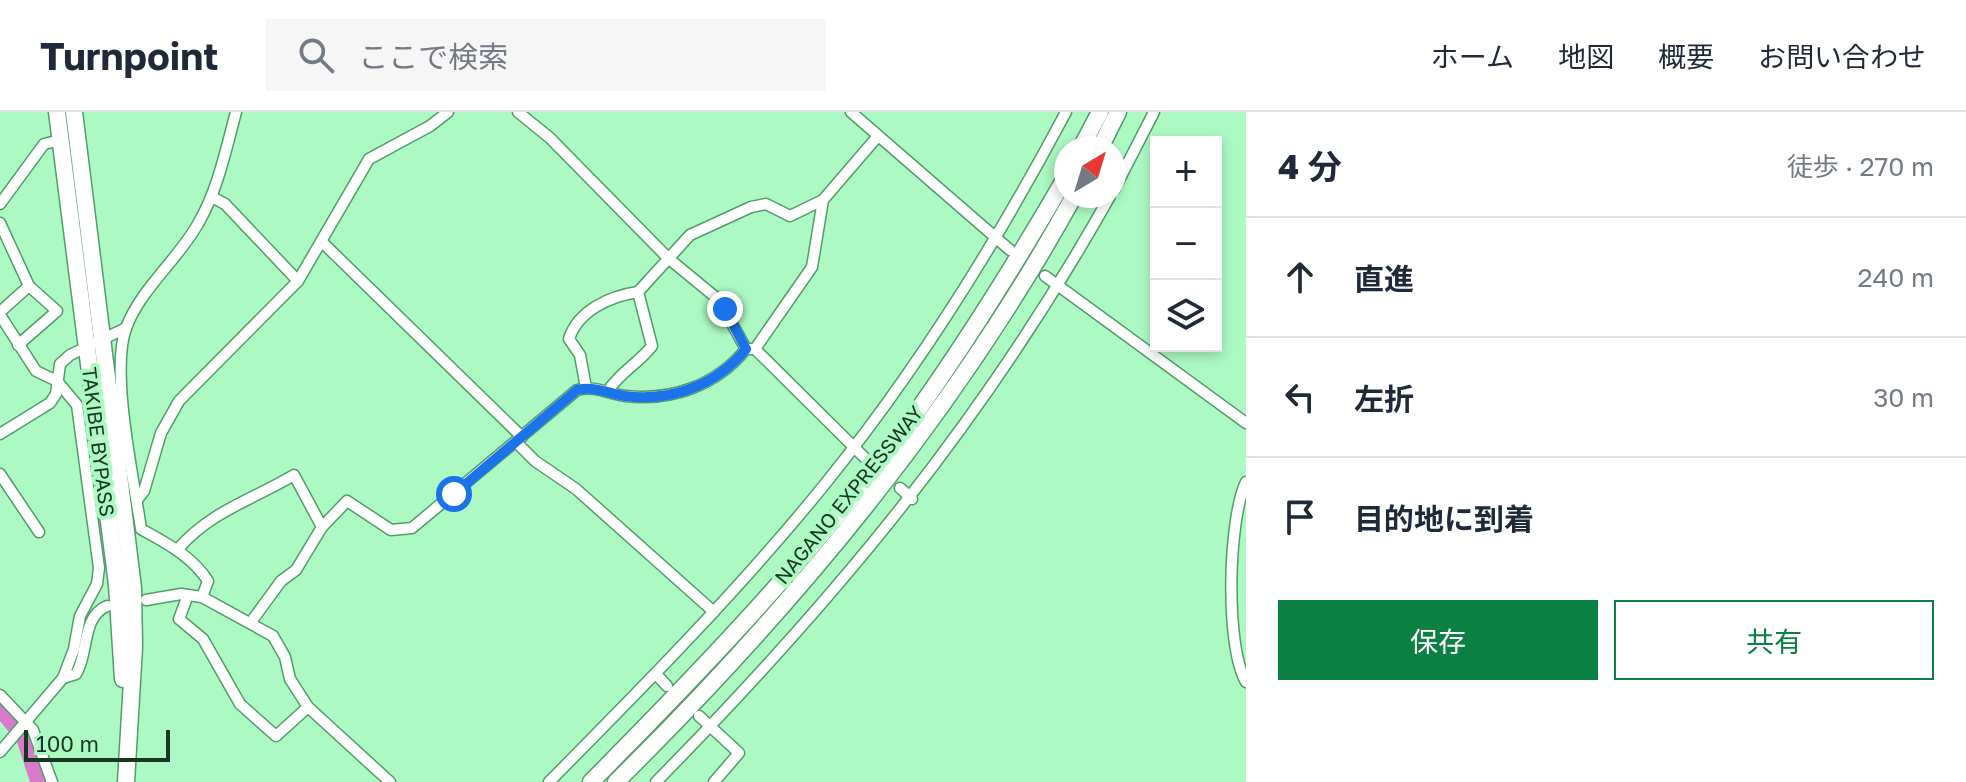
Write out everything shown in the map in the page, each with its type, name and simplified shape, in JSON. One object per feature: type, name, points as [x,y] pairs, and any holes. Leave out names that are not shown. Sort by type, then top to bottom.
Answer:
[{"type":"highway","name":"TAKIBE BYPASS","points":[[57,112],[94,344]]},
{"type":"highway","name":"TAKIBE BYPASS","points":[[74,112],[117,585],[126,777]]},
{"type":"highway","points":[[1087,136],[1100,112]]},
{"type":"highway","points":[[1106,136],[1118,112]]},
{"type":"highway","name":"NAGANO EXPRESSWAY","points":[[591,782],[772,591],[880,461],[987,311],[1054,197]]},
{"type":"highway","name":"NAGANO EXPRESSWAY","points":[[616,782],[786,602],[892,474],[1000,321],[1067,208]]},
{"type":"street","points":[[202,597],[208,581],[178,549],[141,529],[120,362],[126,328],[199,223],[212,197],[236,112]]},
{"type":"street","points":[[137,500],[144,491],[161,433],[179,401],[298,281],[323,243],[369,159],[430,126],[448,112]]},
{"type":"street","points":[[518,112],[550,138],[668,258],[719,300],[751,349],[866,459]]},
{"type":"street","points":[[851,112],[1010,250]]},
{"type":"street","points":[[549,782],[714,612],[853,448],[914,364],[996,240],[1066,112]]},
{"type":"street","points":[[1126,167],[1154,112]]},
{"type":"street","points":[[586,388],[580,355],[569,339],[571,330],[590,310],[614,298],[638,292],[690,235],[751,207],[766,204],[790,216],[823,200],[878,136]]},
{"type":"street","points":[[0,204],[44,144],[61,140]]},
{"type":"street","points":[[212,197],[225,204],[298,281]]},
{"type":"street","points":[[251,622],[281,581],[296,570],[322,527],[347,501],[391,530],[412,528],[567,396],[586,388],[644,396],[694,389],[719,377],[751,349],[812,267],[823,200]]},
{"type":"street","points":[[656,782],[809,620],[912,499],[990,393],[1059,286],[1103,208]]},
{"type":"street","points":[[0,223],[29,286],[57,311],[18,345]]},
{"type":"street","points":[[323,243],[519,440],[535,461],[576,489],[714,612]]},
{"type":"street","points":[[1045,276],[1246,423]]},
{"type":"street","points":[[0,752],[63,678],[74,649],[80,616],[97,584],[99,568],[77,405],[57,381],[36,371],[0,314],[29,286]]},
{"type":"street","points":[[608,391],[616,379],[641,361],[652,346],[638,292]]},
{"type":"street","points":[[0,434],[50,403],[56,394],[60,364],[126,328]]},
{"type":"street","points":[[0,474],[39,532]]},
{"type":"street","points":[[178,549],[195,529],[219,512],[294,475],[322,527]]},
{"type":"street","points":[[1246,482],[1234,533],[1233,572],[1234,648],[1246,682]]},
{"type":"street","points":[[900,488],[912,499]]},
{"type":"street","points":[[188,595],[179,619],[203,639],[240,704],[276,736],[308,707]]},
{"type":"street","points":[[146,600],[188,595],[202,597],[273,636],[285,657],[290,679],[308,707],[390,782]]},
{"type":"street","points":[[63,678],[76,674],[81,667],[93,616],[107,606]]},
{"type":"street","points":[[656,674],[667,686]]},
{"type":"street","points":[[0,695],[25,721],[39,742],[52,782]]},
{"type":"street","points":[[699,716],[739,753],[714,782]]},
{"type":"shaded area","points":[[0,700],[28,730],[46,782],[30,782],[17,742],[0,721]]},
{"type":"route","points":[[454,494],[577,390],[597,388],[626,396],[644,396],[694,389],[719,377],[746,349],[725,309]]}]
